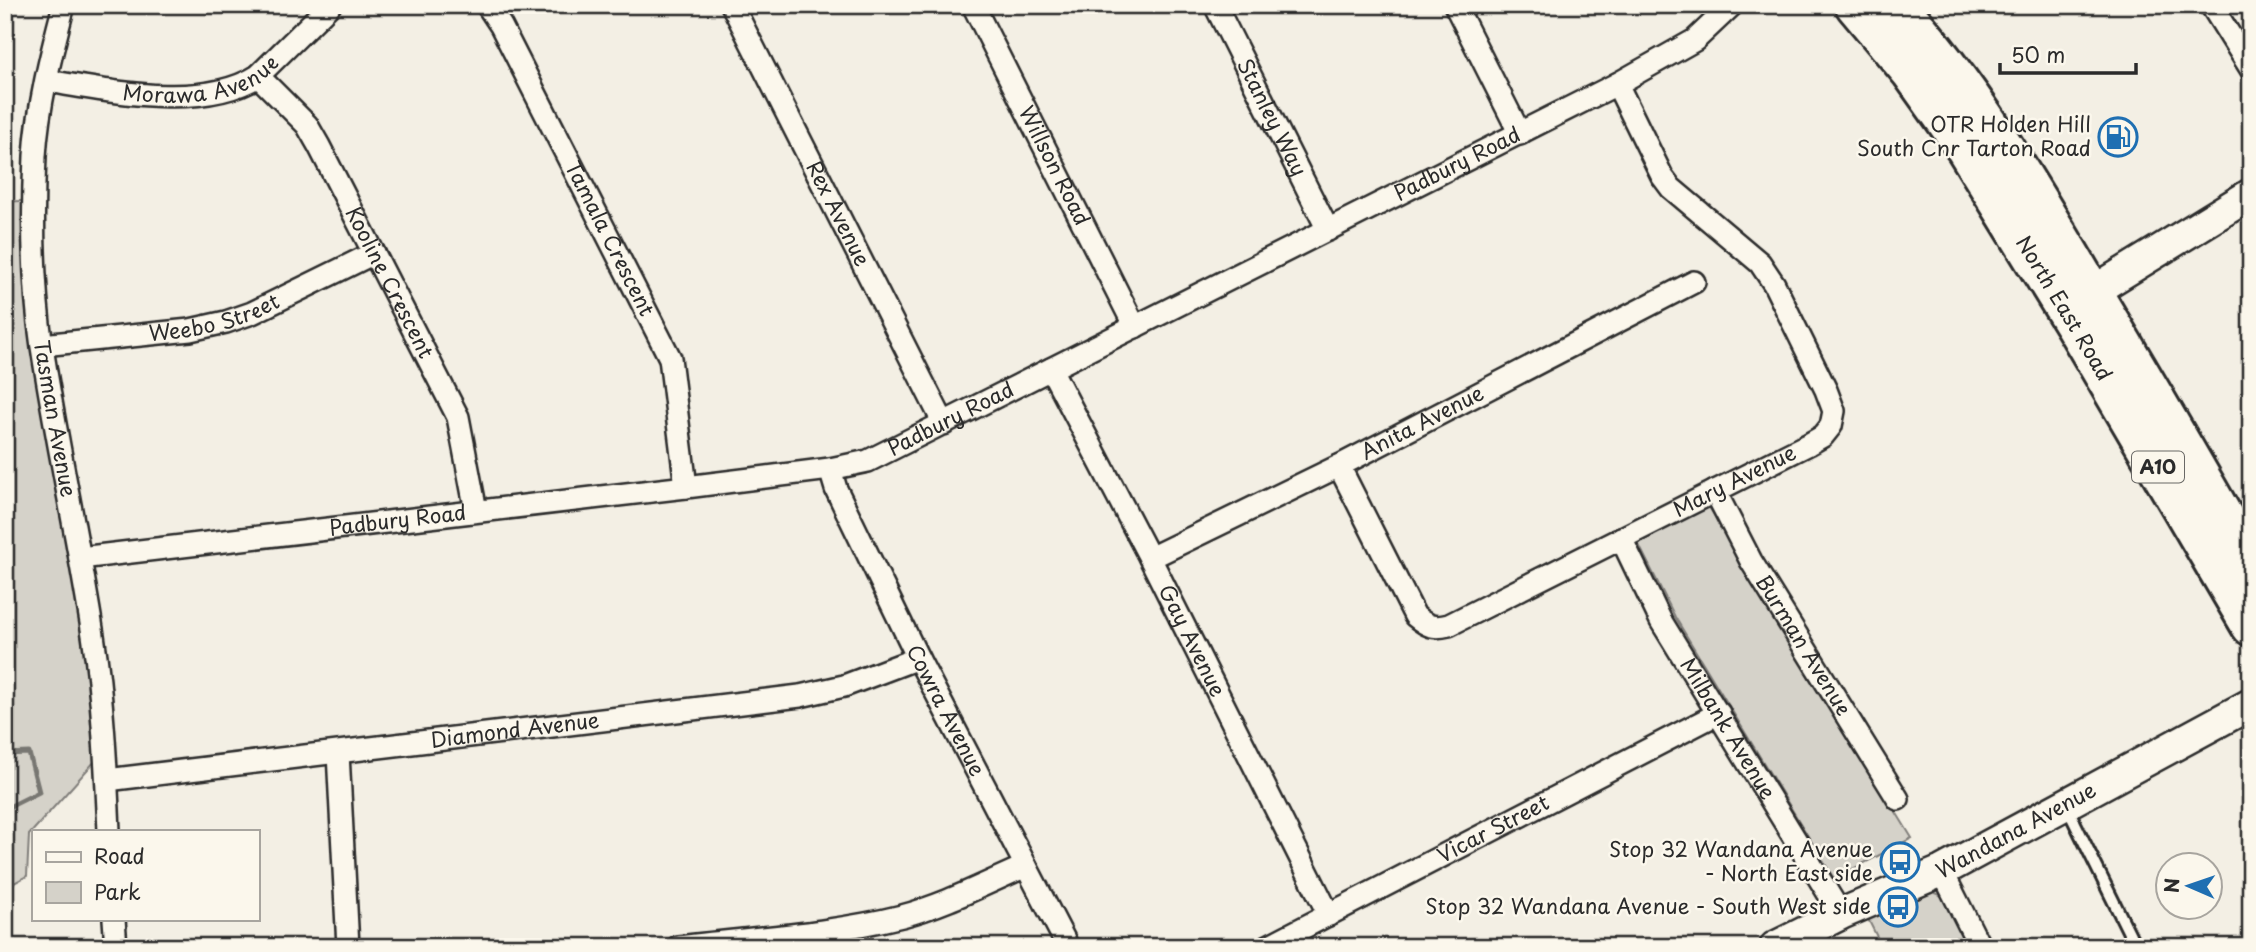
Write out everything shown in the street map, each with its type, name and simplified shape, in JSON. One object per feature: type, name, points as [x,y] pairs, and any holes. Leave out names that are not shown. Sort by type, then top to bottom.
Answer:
[{"type":"highway","name":"North East Road","points":[[1855,5],[1911,72],[2078,301],[2251,565]]},
{"type":"highway","name":"North East Road","points":[[1896,5],[1950,68],[1985,116],[2078,301],[2251,626]]},
{"type":"street","name":"Tasman Avenue","points":[[64,5],[47,81],[35,155],[34,228],[42,345],[99,679],[109,830]]},
{"type":"street","name":"Morawa Avenue","points":[[47,81],[159,96],[230,89],[246,84],[258,76],[330,5]]},
{"type":"street","name":"Tamala Crescent","points":[[487,5],[670,358],[686,487]]},
{"type":"street","name":"Rex Avenue","points":[[732,5],[944,424]]},
{"type":"street","name":"Willson Road","points":[[973,5],[1135,327]]},
{"type":"street","name":"Stanley Way","points":[[1215,5],[1328,230]]},
{"type":"street","points":[[1455,5],[1520,134]]},
{"type":"street","name":"Padbury Road","points":[[80,558],[686,487],[830,469],[868,461],[1617,84],[1695,40],[1732,5]]},
{"type":"street","points":[[2211,5],[2251,69]]},
{"type":"street","name":"Kooline Crescent","points":[[258,76],[307,125],[458,417],[476,511]]},
{"type":"street","name":"Mary Avenue","points":[[1339,466],[1415,616],[1426,625],[1436,628],[1449,625],[1823,436],[1831,426],[1834,411],[1826,390],[1760,262],[1666,182],[1617,84]]},
{"type":"street","points":[[2078,301],[2251,194]]},
{"type":"street","name":"Weebo Street","points":[[42,345],[190,330],[226,322],[252,313],[374,253]]},
{"type":"street","name":"Anita Avenue","points":[[1150,558],[1339,466],[1694,282]]},
{"type":"street","name":"Gay Avenue","points":[[1051,369],[1150,558],[1329,915]]},
{"type":"street","name":"Cowra Avenue","points":[[830,469],[836,489],[918,658],[1068,947]]},
{"type":"street","name":"Burman Avenue","points":[[1715,491],[1751,561],[1898,799]]},
{"type":"street","name":"Milbank Avenue","points":[[1621,538],[1661,621],[1841,914]]},
{"type":"street","name":"Diamond Avenue","points":[[107,780],[800,696],[844,686],[918,658]]},
{"type":"street","name":"Wandana Avenue","points":[[1774,947],[1841,914],[1942,871],[2251,704]]},
{"type":"street","name":"Vicar Street","points":[[1266,947],[1719,713]]},
{"type":"street","points":[[338,753],[348,947]]},
{"type":"street","points":[[678,947],[855,925],[904,915],[941,903],[1026,866]]},
{"type":"street","points":[[1942,871],[1980,947]]},
{"type":"street","points":[[114,920],[116,947]]},
{"type":"lane","points":[[2066,804],[2136,947]]},
{"type":"green space","points":[[35,200],[42,345],[104,751],[32,830],[29,835],[27,876],[5,888],[5,202]]},
{"type":"green space","points":[[1709,507],[1912,838],[1834,879],[1675,617],[1637,541]]},
{"type":"green space","points":[[1923,888],[1943,896],[1968,947],[1882,947],[1867,917]]},
{"type":"waterway","points":[[5,754],[29,753],[39,792],[5,809]]},
{"type":"place","name":"OTR Holden Hill South Cnr Tarton Road","points":[[2118,137]]},
{"type":"place","name":"Stop 32 Wandana Avenue - North East side","points":[[1900,862]]},
{"type":"place","name":"Stop 32 Wandana Avenue - South West side","points":[[1898,907]]}]
